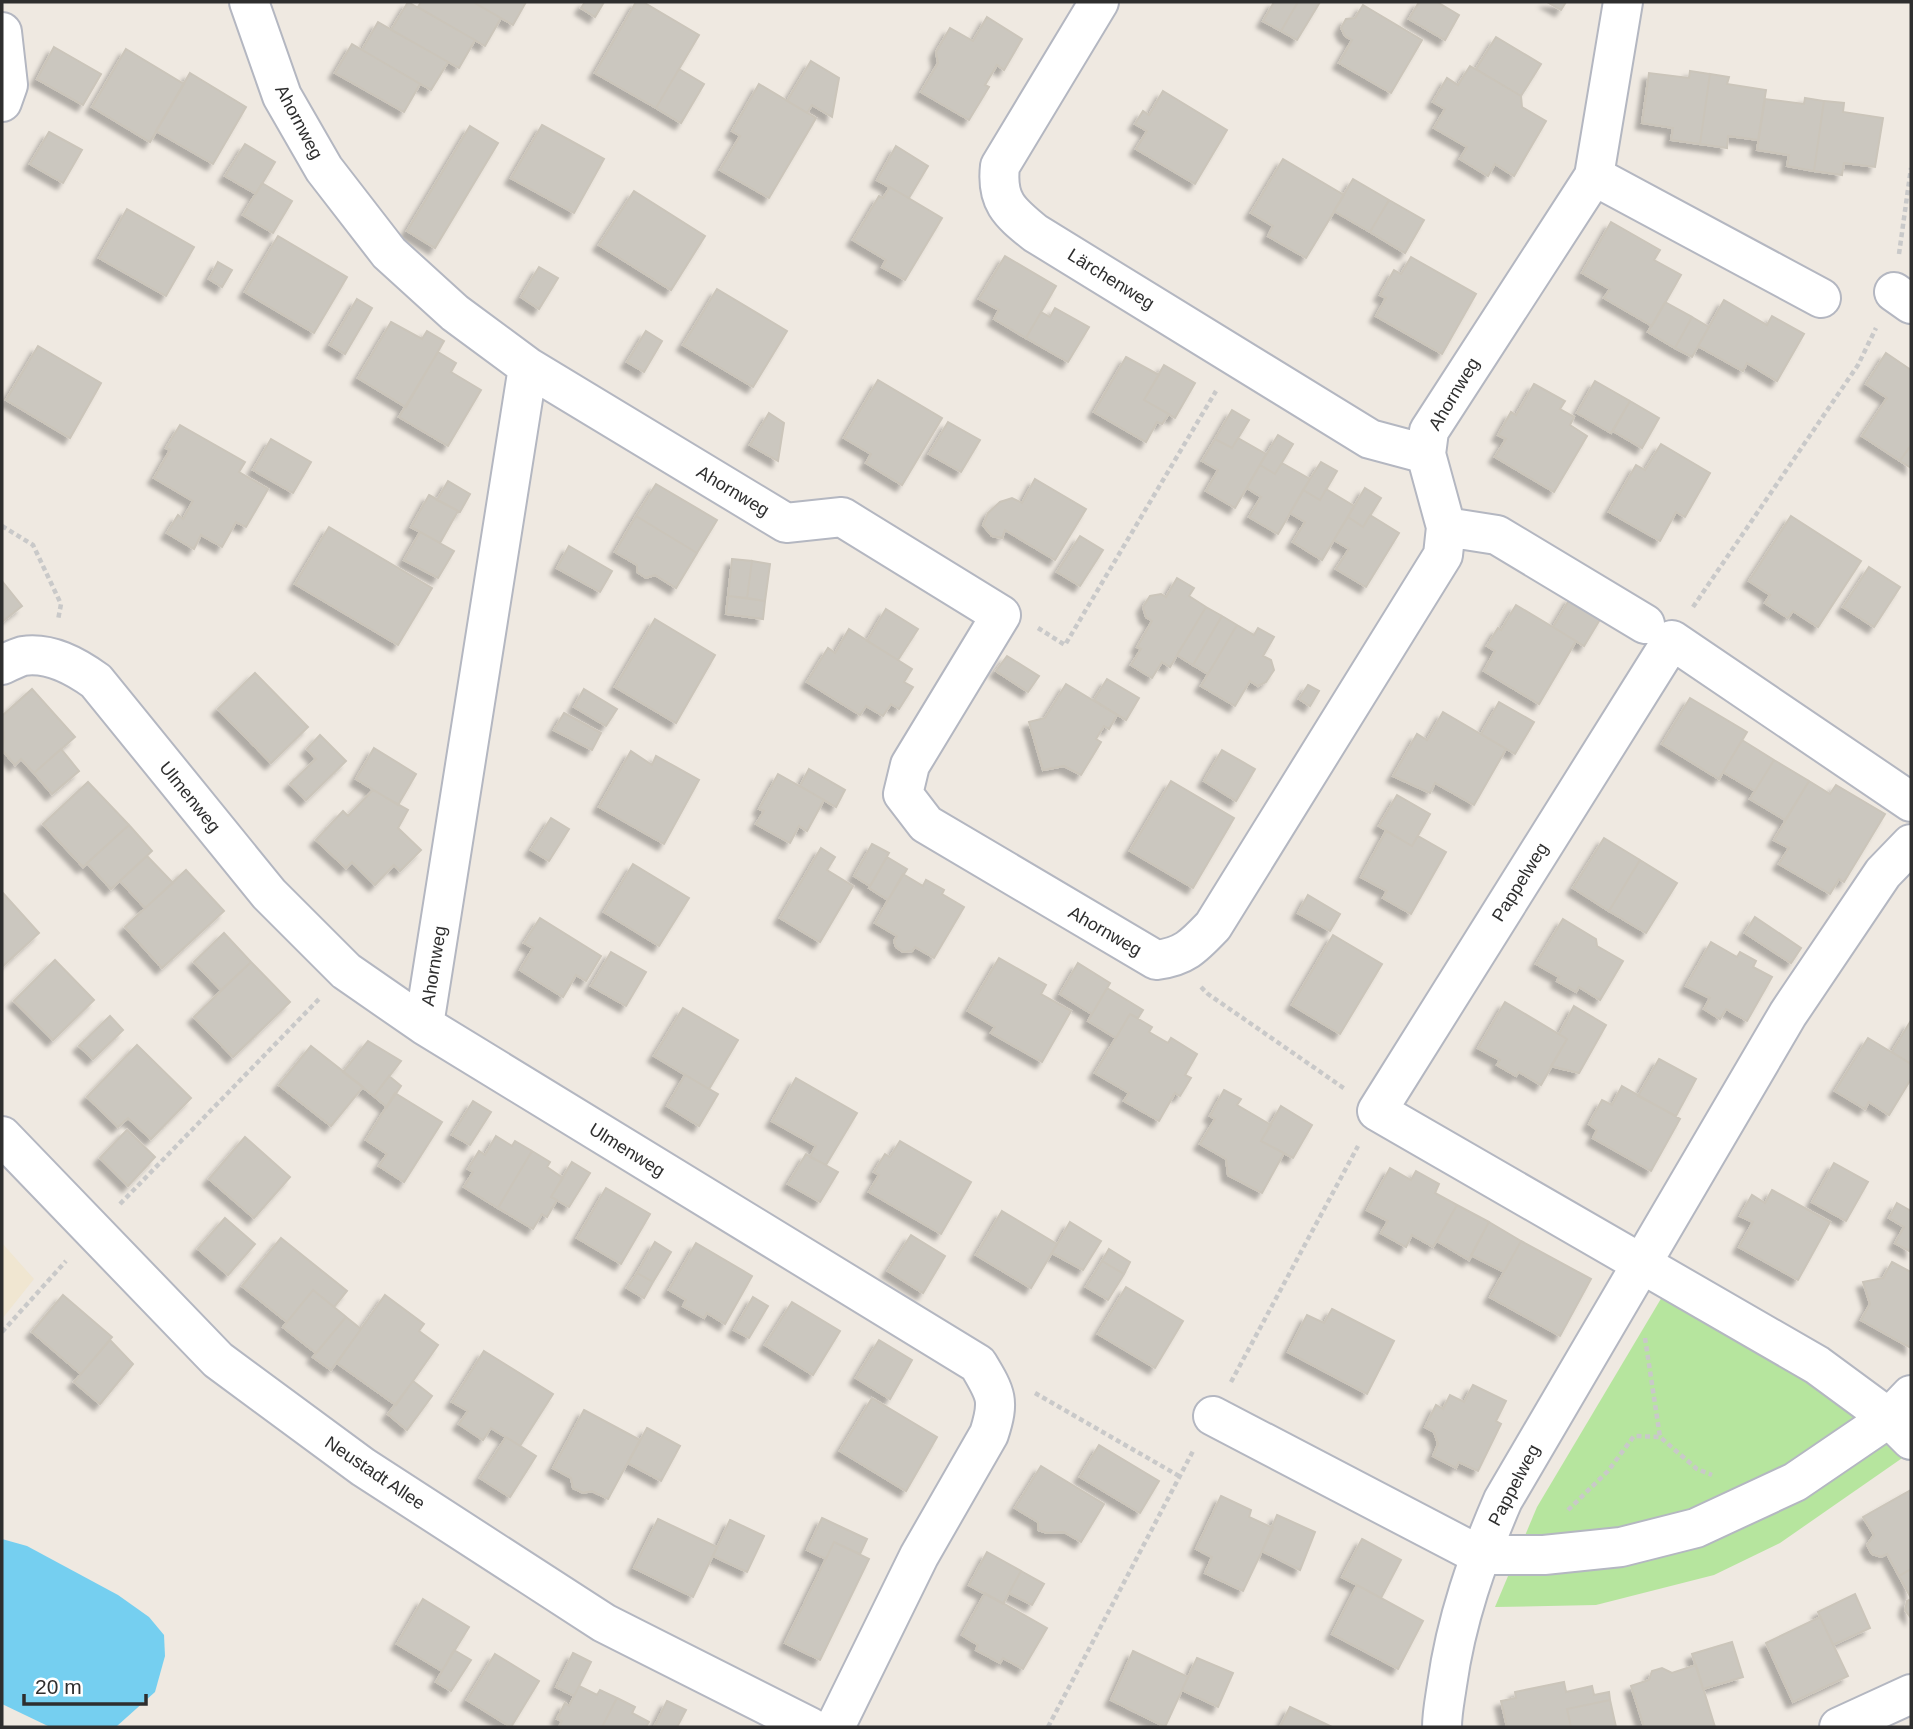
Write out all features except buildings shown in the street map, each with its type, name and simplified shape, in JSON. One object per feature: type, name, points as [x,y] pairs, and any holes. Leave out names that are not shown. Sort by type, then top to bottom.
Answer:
[{"type":"street","name":"Ahornweg","points":[[249,2],[282,96],[324,169],[389,253],[454,313],[528,367],[786,523],[842,517],[1000,615],[910,765],[903,794],[926,824],[1156,960],[1174,958],[1193,947],[1213,926],[1443,555],[1446,527],[1426,454],[1429,431],[1594,176],[1623,2]]},
{"type":"street","name":"Lärchenweg","points":[[1099,2],[1000,166],[998,185],[1015,217],[1035,233],[1370,439],[1426,454]]},
{"type":"street","points":[[2,32],[8,85],[2,102]]},
{"type":"street","points":[[1594,176],[1821,298]]},
{"type":"street","name":"Ahornweg","points":[[425,1025],[528,367]]},
{"type":"street","points":[[1446,527],[1497,535],[1658,632],[1911,802]]},
{"type":"street","name":"Pappelweg","points":[[1377,1111],[1658,632]]},
{"type":"street","name":"Ulmenweg","points":[[2,665],[23,656],[49,657],[75,667],[96,681],[269,894],[346,971],[425,1025],[978,1364],[995,1393],[995,1414],[989,1434],[919,1556],[835,1727]]},
{"type":"street","name":"Pappelweg","points":[[1442,1727],[1451,1657],[1479,1555],[1503,1500],[1788,1014],[1883,873],[1911,844]]},
{"type":"street","points":[[1213,1416],[1479,1555],[1544,1555],[1621,1548],[1696,1528],[1795,1482],[1904,1418],[1816,1365],[1632,1280],[1377,1111]]},
{"type":"street","name":"Neustadt Allee","points":[[2,1136],[218,1360],[363,1467],[604,1623],[810,1727]]},
{"type":"street","points":[[1839,1727],[1911,1694]]},
{"type":"path","points":[[1658,632],[1858,365],[1903,298],[1911,168]]},
{"type":"path","points":[[1000,615],[1029,622],[1065,645],[1237,357]]},
{"type":"path","points":[[2,526],[33,545],[61,604],[49,657]]},
{"type":"path","points":[[1174,958],[1208,994],[1377,1111]]},
{"type":"path","points":[[2,1332],[93,1232],[346,971]]},
{"type":"path","points":[[1632,1280],[1641,1310],[1660,1437]]},
{"type":"path","points":[[978,1364],[1057,1405],[1179,1476]]},
{"type":"path","points":[[1566,1512],[1608,1471],[1634,1436],[1660,1437],[1697,1469],[1741,1486],[1757,1500]]},
{"type":"shaded area","points":[[2,1243],[34,1279],[2,1319]]},
{"type":"green space","points":[[1662,1297],[1857,1408],[1908,1454],[1780,1543],[1714,1575],[1596,1605],[1495,1607],[1537,1507]]},
{"type":"water","points":[[2,1539],[27,1546],[118,1595],[149,1617],[164,1635],[165,1656],[155,1692],[117,1726],[50,1727],[2,1704]]}]
